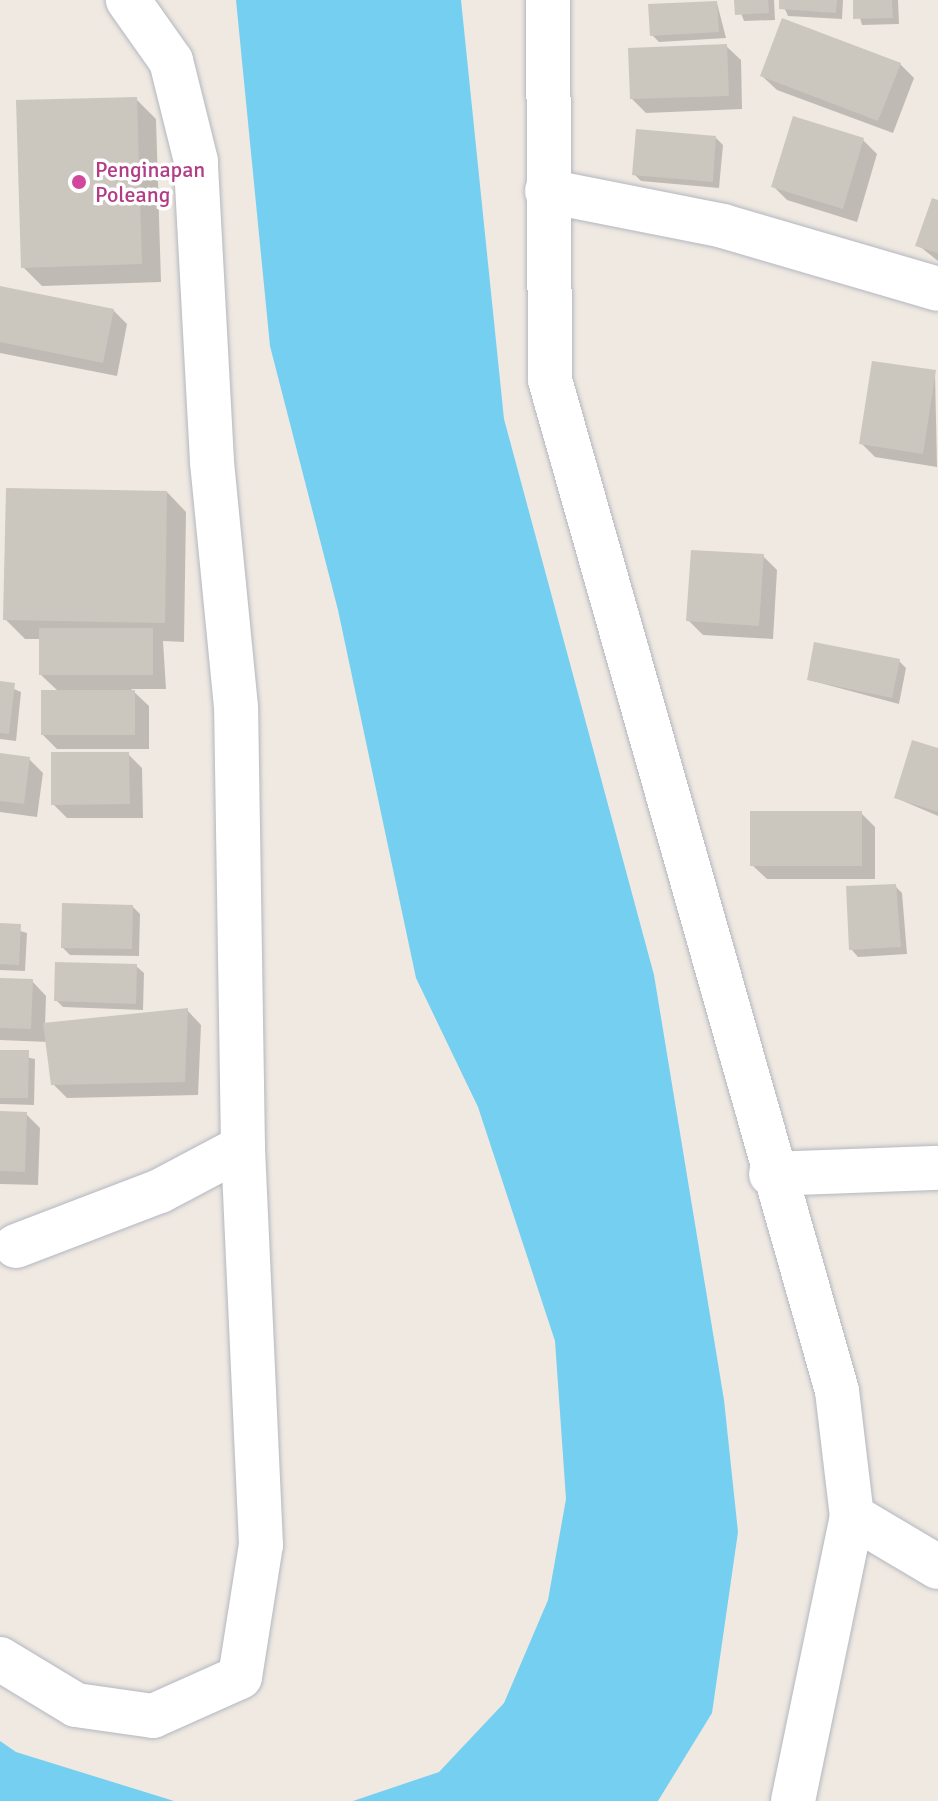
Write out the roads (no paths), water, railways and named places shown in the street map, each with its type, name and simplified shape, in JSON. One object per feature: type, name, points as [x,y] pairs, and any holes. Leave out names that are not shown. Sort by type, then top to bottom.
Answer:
[{"type":"street","points":[[0,1659],[76,1705],[153,1716],[240,1677],[261,1545],[243,1147],[236,707],[212,461],[196,161],[171,61],[128,0]]},
{"type":"street","points":[[548,0],[550,380],[771,1174],[837,1391],[852,1516],[793,1801]]},
{"type":"street","points":[[547,191],[723,226],[938,289]]},
{"type":"street","points":[[16,1246],[160,1191],[243,1147]]},
{"type":"street","points":[[771,1174],[938,1168]]},
{"type":"street","points":[[852,1516],[938,1567]]},
{"type":"water","points":[[236,0],[461,0],[504,419],[654,975],[724,1400],[738,1532],[712,1713],[658,1801],[353,1801],[439,1772],[504,1703],[548,1600],[566,1499],[555,1341],[478,1107],[416,978],[338,610],[270,346]]},
{"type":"water","points":[[0,1741],[16,1752],[174,1801],[0,1801]]},
{"type":"place","name":"Penginapan Poleang","points":[[79,182]]}]
